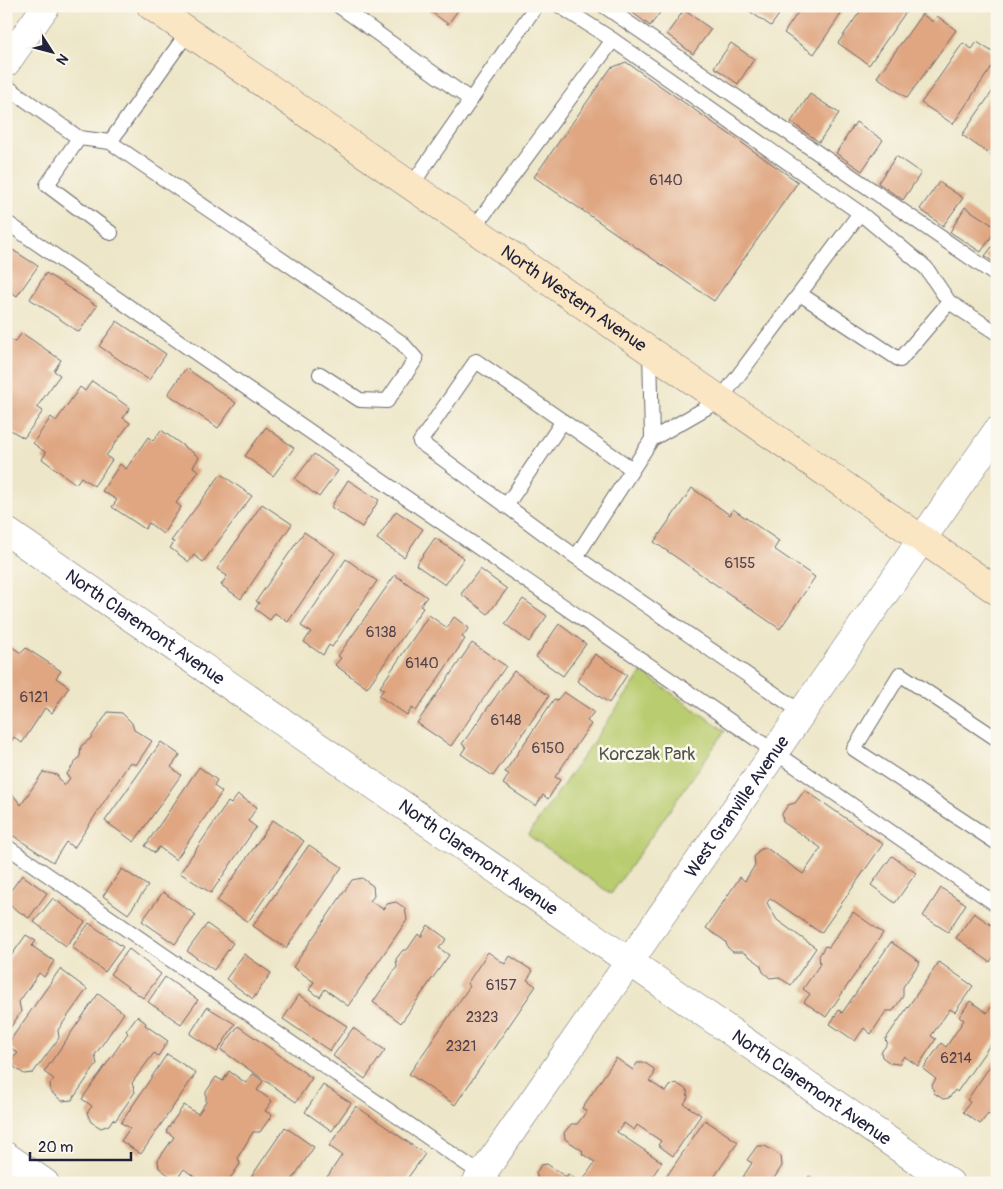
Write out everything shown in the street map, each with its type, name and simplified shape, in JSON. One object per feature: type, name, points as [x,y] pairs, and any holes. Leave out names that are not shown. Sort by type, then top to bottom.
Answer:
[{"type":"main road","name":"North Western Avenue","points":[[151,6],[997,591]]},
{"type":"street","points":[[6,63],[46,6]]},
{"type":"street","name":"West Granville Avenue","points":[[484,1180],[629,961],[996,432]]},
{"type":"street","name":"North Claremont Avenue","points":[[6,531],[950,1183]]},
{"type":"street","points":[[6,1156],[45,1183]]},
{"type":"lane","points":[[339,6],[471,100]]},
{"type":"lane","points":[[411,186],[536,6]]},
{"type":"lane","points":[[560,6],[613,40],[860,213],[926,268],[949,302],[997,333]]},
{"type":"lane","points":[[604,6],[997,276]]},
{"type":"lane","points":[[110,142],[188,32]]},
{"type":"lane","points":[[473,229],[613,40]]},
{"type":"lane","points":[[6,86],[79,138],[110,142],[380,327],[402,343],[416,359],[387,400],[360,400],[320,374]]},
{"type":"lane","points":[[79,138],[47,185],[111,233]]},
{"type":"lane","points":[[576,557],[652,439],[720,400],[860,213]]},
{"type":"lane","points":[[6,222],[997,904]]},
{"type":"lane","points":[[800,294],[900,360],[949,302]]},
{"type":"lane","points":[[650,351],[652,439]]},
{"type":"lane","points":[[632,469],[476,361],[420,442],[576,557],[801,712]]},
{"type":"lane","points":[[506,506],[563,421]]},
{"type":"lane","points":[[997,738],[900,674],[854,749],[997,843]]},
{"type":"lane","points":[[6,846],[484,1180]]},
{"type":"green space","name":"Korczak Park","points":[[642,672],[725,731],[611,894],[528,835]]},
{"type":"building","points":[[423,6],[461,6],[448,24]]},
{"type":"building","points":[[624,6],[665,6],[650,26]]},
{"type":"building","points":[[742,6],[785,6],[771,26]]},
{"type":"building","points":[[802,6],[853,6],[850,11],[843,11],[814,54],[784,33]]},
{"type":"building","points":[[864,6],[910,6],[869,65],[838,43]]},
{"type":"building","points":[[684,10],[711,29],[693,54],[667,34]]},
{"type":"building","points":[[922,14],[933,22],[937,16],[956,30],[907,98],[877,77]]},
{"type":"building","points":[[977,42],[997,55],[997,59],[953,124],[921,103],[963,43],[972,49]]},
{"type":"building","points":[[731,43],[754,59],[738,84],[714,67]]},
{"type":"building","points":[[626,62],[798,182],[714,301],[534,177],[611,68]]},
{"type":"building","points":[[997,85],[997,149],[992,156],[962,135]]},
{"type":"building","points":[[810,94],[839,113],[819,142],[791,122]]},
{"type":"building","points":[[856,122],[883,140],[862,171],[836,153]]},
{"type":"building","points":[[896,156],[921,173],[903,200],[878,183]]},
{"type":"building","points":[[939,182],[963,198],[943,226],[920,209]]},
{"type":"building","points":[[965,207],[997,228],[981,252],[950,232]]},
{"type":"building","points":[[994,244],[997,245],[997,265],[985,256]]},
{"type":"building","points":[[8,247],[38,266],[17,296],[6,289],[6,250]]},
{"type":"building","points":[[46,273],[97,306],[79,332],[30,299]]},
{"type":"building","points":[[117,321],[166,354],[149,380],[99,346]]},
{"type":"building","points":[[22,333],[61,360],[54,371],[60,375],[37,407],[43,411],[24,438],[9,429],[6,434],[6,344],[10,339],[15,342]]},
{"type":"building","points":[[186,368],[236,403],[218,428],[168,394]]},
{"type":"building","points":[[92,381],[130,408],[123,418],[130,423],[106,456],[112,460],[94,486],[81,477],[76,484],[42,459],[46,453],[33,443],[51,417],[56,421],[80,387],[85,391]]},
{"type":"building","points":[[266,427],[294,448],[273,476],[245,456]]},
{"type":"building","points":[[161,430],[199,457],[193,467],[199,471],[176,503],[181,507],[163,534],[149,523],[145,529],[112,507],[117,500],[102,491],[120,464],[126,469],[148,437],[153,441]]},
{"type":"building","points":[[314,454],[338,471],[319,497],[295,479]]},
{"type":"building","points":[[221,474],[252,496],[203,562],[194,555],[189,562],[170,548],[174,542],[171,541]]},
{"type":"building","points":[[348,480],[379,500],[362,527],[331,507]]},
{"type":"building","points":[[692,488],[730,515],[733,509],[779,541],[774,549],[815,577],[780,629],[654,542]]},
{"type":"building","points":[[262,504],[292,524],[241,599],[221,585],[227,576],[217,569]]},
{"type":"building","points":[[396,511],[423,529],[404,557],[377,539]]},
{"type":"building","points":[[304,532],[335,553],[288,622],[275,613],[270,620],[255,609],[259,603],[256,601]]},
{"type":"building","points":[[435,538],[464,558],[445,585],[416,565]]},
{"type":"building","points":[[346,559],[377,581],[332,647],[329,645],[323,655],[304,642],[311,632],[301,626]]},
{"type":"building","points":[[480,569],[507,589],[488,614],[461,594]]},
{"type":"building","points":[[395,575],[427,597],[420,606],[423,608],[367,688],[335,665],[341,658],[338,656]]},
{"type":"building","points":[[523,599],[547,616],[529,642],[505,624]]},
{"type":"building","points":[[429,615],[447,628],[454,617],[469,628],[462,637],[465,639],[416,711],[412,708],[407,715],[379,696],[384,689],[380,687]]},
{"type":"building","points":[[559,624],[586,644],[563,676],[536,657]]},
{"type":"building","points":[[6,643],[21,653],[26,648],[61,671],[56,678],[69,687],[52,713],[45,708],[22,743],[14,737],[8,746]]},
{"type":"building","points":[[472,643],[506,666],[451,746],[417,723]]},
{"type":"building","points":[[595,654],[627,675],[609,703],[577,681]]},
{"type":"building","points":[[514,671],[549,696],[493,776],[461,754],[466,747],[462,744]]},
{"type":"building","points":[[564,692],[594,712],[587,721],[591,724],[555,777],[560,780],[548,799],[543,795],[536,806],[503,784],[509,774],[505,772],[554,699],[557,700]]},
{"type":"building","points":[[108,712],[122,713],[132,723],[134,730],[152,741],[136,765],[130,762],[74,848],[66,842],[53,862],[6,831],[6,794],[14,796],[21,805],[43,772],[57,775],[64,786],[70,778],[66,775],[80,756],[81,746],[90,739]]},
{"type":"building","points":[[161,742],[180,755],[171,767],[181,775],[134,842],[105,821]]},
{"type":"building","points":[[199,767],[217,780],[214,786],[222,792],[176,860],[159,847],[155,853],[145,846]]},
{"type":"building","points":[[805,790],[883,844],[821,933],[770,898],[767,903],[777,920],[816,948],[791,985],[778,977],[770,978],[763,972],[760,964],[743,952],[733,952],[728,948],[725,941],[706,928],[740,877],[745,881],[755,865],[754,857],[758,851],[765,847],[803,874],[821,848],[783,822],[782,814],[788,805],[795,803]]},
{"type":"building","points":[[238,795],[257,807],[248,821],[256,827],[211,893],[180,873],[228,802],[231,804]]},
{"type":"building","points":[[273,820],[304,841],[248,922],[217,901]]},
{"type":"building","points":[[309,845],[342,867],[286,948],[253,926]]},
{"type":"building","points":[[892,856],[916,873],[895,903],[871,885]]},
{"type":"building","points":[[122,869],[148,886],[128,914],[103,896]]},
{"type":"building","points":[[22,875],[47,893],[29,918],[6,903],[6,897]]},
{"type":"building","points":[[362,878],[373,886],[374,896],[370,901],[383,909],[387,904],[396,902],[405,908],[407,920],[348,1006],[325,989],[320,997],[309,990],[314,982],[293,967],[352,880]]},
{"type":"building","points":[[941,888],[966,904],[948,932],[923,916]]},
{"type":"building","points":[[163,892],[196,915],[175,944],[142,921]]},
{"type":"building","points":[[53,898],[85,922],[66,946],[34,922]]},
{"type":"building","points":[[853,912],[883,933],[826,1017],[804,1002],[810,994],[803,989],[820,964],[819,956],[825,946],[829,947]]},
{"type":"building","points":[[974,913],[997,929],[997,952],[990,962],[956,938]]},
{"type":"building","points":[[89,923],[123,947],[105,972],[72,947]]},
{"type":"building","points":[[207,924],[233,943],[214,970],[187,951]]},
{"type":"building","points":[[428,925],[447,939],[439,948],[449,955],[401,1023],[373,1002],[397,967],[396,959],[403,950],[407,950],[418,934],[421,937]]},
{"type":"building","points":[[26,935],[36,941],[32,946],[54,961],[44,977],[39,973],[19,1002],[21,1012],[6,1034],[6,963]]},
{"type":"building","points":[[891,942],[920,962],[903,987],[903,996],[893,1011],[886,1011],[871,1034],[864,1028],[855,1041],[830,1024],[839,1010],[842,1013]]},
{"type":"building","points":[[129,949],[161,974],[143,998],[110,974]]},
{"type":"building","points":[[488,952],[505,964],[510,956],[533,971],[527,980],[536,986],[455,1105],[409,1074],[470,986],[467,984]]},
{"type":"building","points":[[244,954],[271,973],[253,999],[226,979]]},
{"type":"building","points":[[939,962],[973,986],[955,1012],[950,1009],[931,1036],[936,1039],[918,1066],[904,1056],[899,1064],[890,1063],[882,1057],[881,1052],[888,1043],[885,1040]]},
{"type":"building","points":[[60,969],[87,989],[58,1030],[59,1038],[33,1073],[24,1074],[14,1067],[13,1058],[18,1053],[7,1045]]},
{"type":"building","points":[[165,977],[198,1000],[181,1024],[148,1002]]},
{"type":"building","points":[[98,994],[124,1013],[95,1055],[97,1064],[72,1100],[62,1101],[51,1092],[50,1084],[54,1079],[44,1072]]},
{"type":"building","points":[[299,995],[347,1026],[330,1051],[283,1019]]},
{"type":"building","points":[[997,999],[997,1035],[957,1092],[955,1090],[949,1098],[943,1099],[934,1093],[932,1085],[936,1079],[923,1069],[941,1043],[946,1047],[964,1020],[959,1017],[970,1001],[987,1013]]},
{"type":"building","points":[[207,1007],[235,1024],[217,1052],[190,1034]]},
{"type":"building","points":[[137,1016],[146,1023],[145,1025],[168,1041],[158,1056],[154,1053],[132,1083],[135,1092],[115,1121],[113,1119],[109,1125],[101,1128],[91,1122],[87,1113],[92,1106],[82,1099],[128,1033],[126,1031]]},
{"type":"building","points":[[238,1026],[312,1078],[296,1102],[221,1050]]},
{"type":"building","points":[[353,1028],[385,1050],[365,1079],[333,1056]]},
{"type":"building","points":[[167,1054],[196,1073],[141,1154],[121,1141],[130,1128],[121,1123]]},
{"type":"building","points":[[997,1056],[997,1120],[988,1114],[980,1124],[963,1112],[970,1102],[967,1100]]},
{"type":"building","points":[[616,1058],[633,1070],[637,1063],[645,1063],[654,1069],[654,1075],[649,1081],[666,1092],[670,1086],[676,1083],[687,1090],[688,1097],[684,1104],[701,1115],[673,1156],[658,1145],[661,1141],[637,1125],[634,1130],[624,1123],[617,1132],[662,1162],[648,1183],[581,1183],[595,1162],[582,1154],[583,1151],[565,1139],[564,1133],[571,1124],[577,1124],[587,1111],[582,1108]]},
{"type":"building","points":[[229,1071],[246,1083],[253,1074],[263,1081],[257,1090],[272,1101],[265,1111],[272,1115],[260,1132],[253,1132],[238,1157],[240,1164],[227,1183],[194,1183],[197,1179],[184,1169],[179,1176],[171,1177],[159,1168],[158,1160],[174,1137],[166,1131],[184,1105],[198,1114],[206,1102],[206,1092],[216,1077],[223,1081]]},
{"type":"building","points":[[323,1085],[351,1103],[332,1131],[305,1112]]},
{"type":"building","points":[[356,1106],[425,1154],[404,1183],[323,1183],[342,1155],[329,1146]]},
{"type":"building","points":[[705,1120],[738,1142],[710,1183],[662,1183]]},
{"type":"building","points":[[285,1127],[314,1147],[290,1183],[247,1183]]},
{"type":"building","points":[[757,1146],[765,1146],[781,1156],[782,1166],[771,1183],[739,1183],[752,1163],[747,1160]]},
{"type":"building","points":[[547,1164],[566,1177],[568,1174],[581,1183],[535,1183],[538,1179],[536,1173],[541,1165]]},
{"type":"building","points":[[809,1176],[819,1183],[803,1183]]}]
